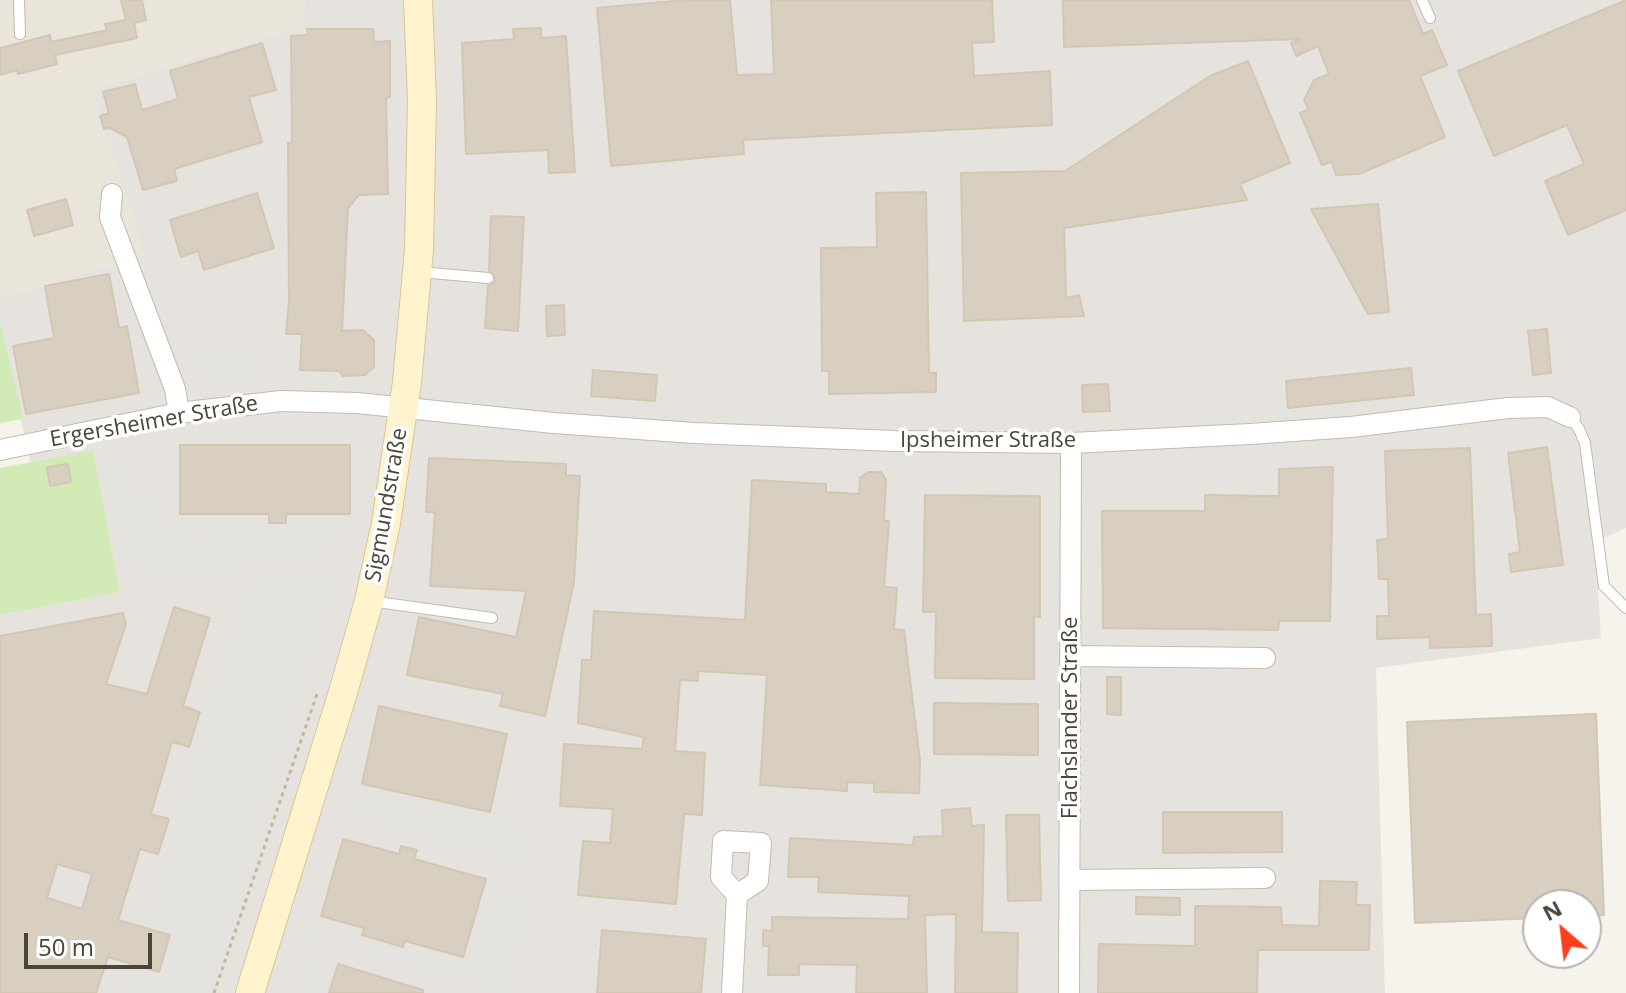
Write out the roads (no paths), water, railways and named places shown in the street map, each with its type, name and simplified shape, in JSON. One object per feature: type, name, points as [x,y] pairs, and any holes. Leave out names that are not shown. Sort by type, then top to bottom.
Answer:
[{"type":"main road","name":"Sigmundstraße","points":[[250,993],[369,601],[386,523],[404,408],[418,272],[422,147],[418,0]]},
{"type":"street","points":[[112,194],[110,217],[175,389],[179,413]]},
{"type":"street","name":"Ergersheimer Straße","points":[[0,450],[179,413],[281,401],[404,408]]},
{"type":"street","name":"Ipsheimer Straße","points":[[404,408],[694,433],[895,441],[1071,443],[1344,428],[1508,408],[1548,407],[1570,417]]},
{"type":"street","name":"Flachslander Straße","points":[[1069,993],[1071,443]]},
{"type":"street","points":[[1071,656],[1265,658]]},
{"type":"street","points":[[1070,880],[1265,878]]},
{"type":"street","points":[[732,993],[737,895]]},
{"type":"lane","points":[[19,0],[20,34]]},
{"type":"lane","points":[[1422,0],[1430,18]]},
{"type":"lane","points":[[418,272],[488,278]]},
{"type":"lane","points":[[1570,417],[1585,443],[1604,586],[1626,608]]},
{"type":"lane","points":[[369,601],[492,618]]}]
